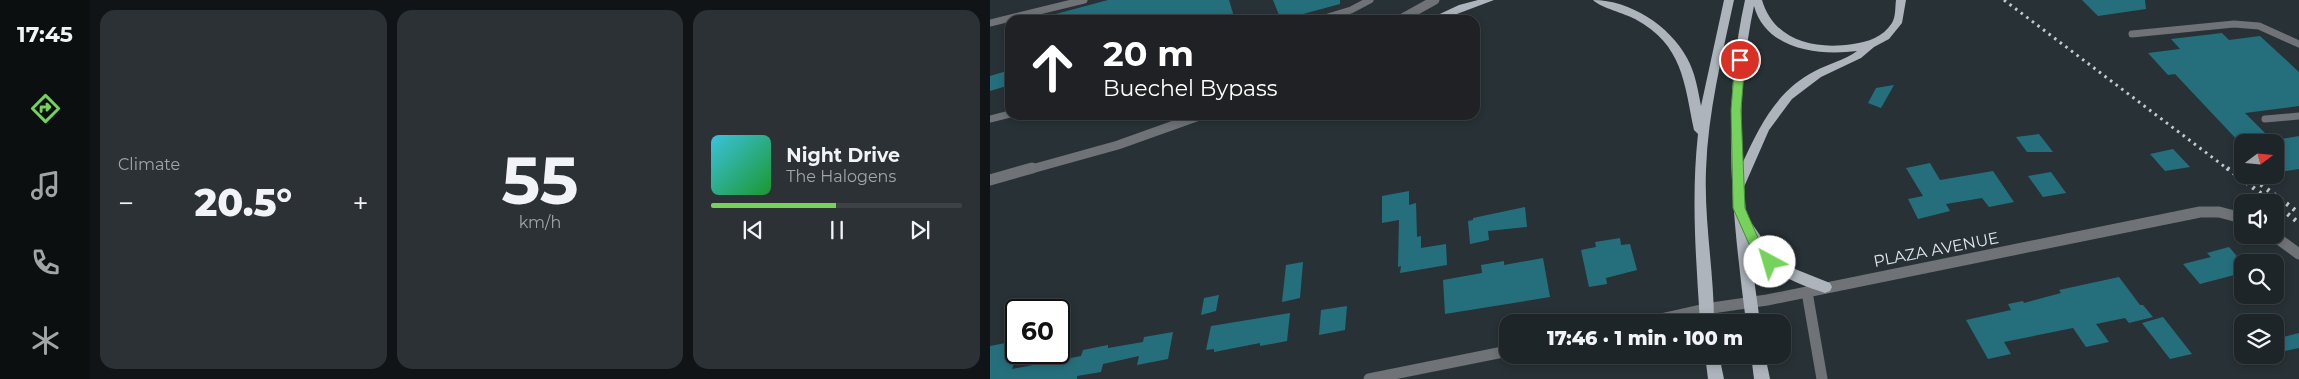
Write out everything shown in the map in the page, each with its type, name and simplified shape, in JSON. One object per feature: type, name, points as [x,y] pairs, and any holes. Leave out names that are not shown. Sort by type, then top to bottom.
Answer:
[{"type":"main road","points":[[1444,15],[1463,7],[1489,0]]},
{"type":"main road","points":[[1598,0],[1639,16],[1652,24],[1672,43],[1689,75],[1703,140]]},
{"type":"main road","points":[[1706,314],[1700,211],[1703,140],[1713,67],[1729,0]]},
{"type":"main road","points":[[1750,0],[1738,77],[1736,110],[1739,208],[1752,314]]},
{"type":"main road","points":[[1757,0],[1760,12],[1769,25],[1783,37],[1798,44],[1828,50],[1870,45]]},
{"type":"main road","points":[[1738,190],[1764,128],[1788,96],[1817,74],[1857,56],[1892,30],[1900,13],[1902,0]]},
{"type":"main road","points":[[1739,208],[1753,241],[1770,262],[1802,281],[1825,288]]},
{"type":"main road","points":[[1714,364],[1716,379]]},
{"type":"main road","points":[[1760,364],[1762,379]]},
{"type":"street","points":[[1408,15],[1435,0]]},
{"type":"street","points":[[990,180],[1118,145],[1186,120]]},
{"type":"street","name":"PLAZA AVENUE","points":[[1712,314],[1750,302],[2200,212],[2219,212],[2234,215]]},
{"type":"street","points":[[2284,243],[2299,254]]},
{"type":"street","points":[[1807,292],[1822,379]]},
{"type":"street","points":[[1369,379],[1499,353]]},
{"type":"lane","points":[[1023,15],[1084,0]]},
{"type":"lane","points":[[1334,15],[1351,10],[1370,0]]},
{"type":"lane","points":[[990,23],[1005,19]]},
{"type":"lane","points":[[2132,34],[2234,24],[2259,26],[2299,44]]},
{"type":"lane","points":[[990,119],[1005,115]]},
{"type":"lane","points":[[2265,119],[2299,116]]},
{"type":"building","points":[[1108,0],[1229,0],[1234,15],[1052,15]]},
{"type":"building","points":[[1273,0],[1340,0],[1340,4],[1299,15],[1279,15]]},
{"type":"building","points":[[2082,0],[2145,0],[2146,9],[2098,16]]},
{"type":"building","points":[[2222,33],[2229,40],[2260,36],[2299,72],[2299,106],[2245,113],[2266,134],[2234,134],[2234,137],[2175,74],[2168,75],[2148,53],[2180,49],[2171,39]]},
{"type":"building","points":[[1005,72],[1005,86],[990,91],[990,76]]},
{"type":"building","points":[[1894,85],[1881,108],[1868,103],[1876,88]]},
{"type":"building","points":[[2039,134],[2053,152],[2027,152],[2016,137]]},
{"type":"building","points":[[2299,136],[2299,169],[2284,171],[2284,138]]},
{"type":"building","points":[[2173,149],[2190,167],[2165,171],[2150,154]]},
{"type":"building","points":[[1930,163],[1940,180],[1993,171],[2014,202],[1989,207],[1982,198],[1946,204],[1950,211],[1918,219],[1908,199],[1923,196],[1906,168]]},
{"type":"building","points":[[2051,172],[2066,193],[2043,197],[2028,176]]},
{"type":"building","points":[[1409,191],[1409,205],[1416,203],[1417,237],[1421,236],[1421,248],[1446,244],[1447,265],[1400,273],[1401,266],[1398,267],[1399,220],[1382,223],[1382,196]]},
{"type":"building","points":[[1525,207],[1527,227],[1488,231],[1489,240],[1470,244],[1468,221],[1473,220],[1473,218]]},
{"type":"building","points":[[1620,238],[1621,245],[1630,244],[1637,270],[1606,278],[1607,284],[1589,287],[1581,250],[1596,247],[1595,242]]},
{"type":"building","points":[[2229,247],[2235,254],[2234,275],[2200,284],[2183,264],[2211,257],[2207,253]]},
{"type":"building","points":[[1543,258],[1550,297],[1445,314],[1443,280],[1482,273],[1481,265],[1504,261],[1504,265]]},
{"type":"building","points":[[1303,262],[1300,298],[1282,302],[1286,265]]},
{"type":"building","points":[[2119,277],[2140,305],[2143,305],[2153,317],[2129,323],[2125,318],[2096,324],[2109,342],[2086,347],[2073,328],[2004,342],[2011,354],[1988,359],[1966,320],[2011,310],[2008,304],[2023,301],[2024,303],[2061,293],[2059,290]]},
{"type":"building","points":[[1219,295],[1216,311],[1201,315],[1204,298]]},
{"type":"building","points":[[1347,306],[1345,330],[1319,335],[1321,310]]},
{"type":"building","points":[[1290,313],[1287,341],[1260,346],[1260,343],[1214,352],[1214,349],[1206,350],[1211,326]]},
{"type":"building","points":[[2163,317],[2192,354],[2170,359],[2142,323]]},
{"type":"building","points":[[1173,332],[1168,359],[1137,365],[1139,356],[1103,364],[1101,372],[1077,376],[1077,379],[990,379],[990,346],[1005,343],[1005,364],[1014,364],[1012,369],[1039,364],[1070,364],[1070,358],[1081,356],[1083,350],[1108,345],[1108,348],[1143,342],[1144,337]]},
{"type":"building","points":[[2299,333],[2299,348],[2284,351],[2284,337]]},
{"type":"railway","points":[[2004,0],[2229,170]]},
{"type":"railway","points":[[2227,168],[2261,194]]},
{"type":"railway","points":[[2260,184],[2299,213]]},
{"type":"railway","points":[[2284,211],[2299,223]]},
{"type":"route","points":[[1740,60],[1736,110],[1739,208],[1753,241],[1770,262]]}]
